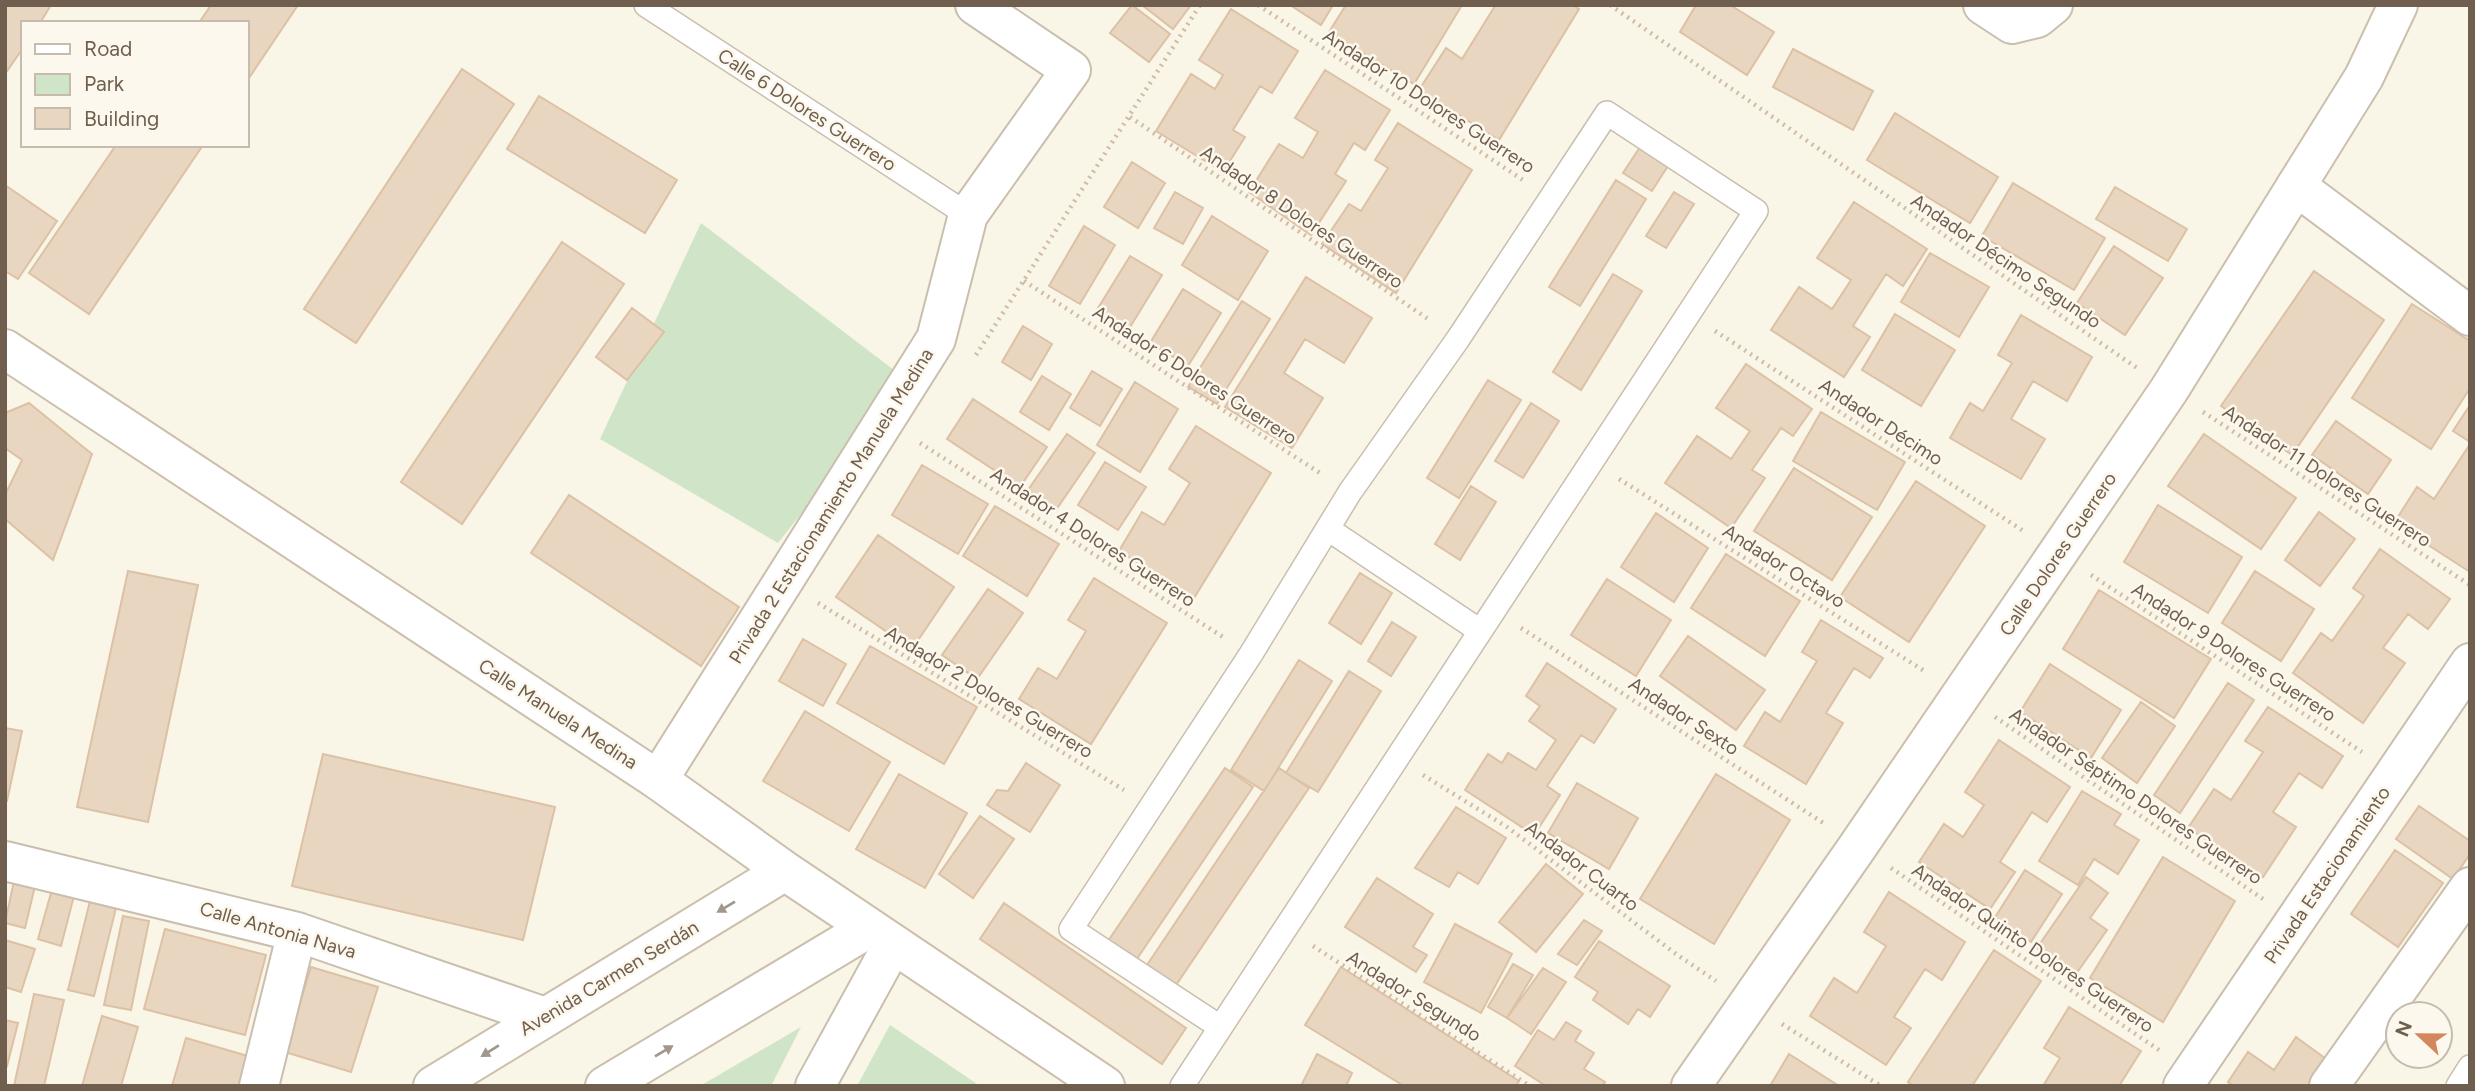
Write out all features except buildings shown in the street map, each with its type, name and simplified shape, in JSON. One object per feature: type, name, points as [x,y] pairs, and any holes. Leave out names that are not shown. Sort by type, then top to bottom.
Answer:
[{"type":"street","name":"Privada 2 Estacionamiento Manuela Medina","points":[[658,780],[936,340],[968,215],[1071,70],[975,5]]},
{"type":"street","points":[[1983,5],[2012,24],[2037,18],[2053,5]]},
{"type":"street","name":"Calle Dolores Guerrero","points":[[1691,1086],[2169,390],[2364,77],[2398,5]]},
{"type":"street","points":[[2296,186],[2470,316]]},
{"type":"street","name":"Calle Manuela Medina","points":[[5,349],[658,780],[785,872],[1105,1086]]},
{"type":"street","name":"Privada Estacionamiento","points":[[2188,1079],[2470,663]]},
{"type":"street","name":"Calle Antonia Nava","points":[[5,861],[297,932],[545,1017]]},
{"type":"street","name":"Avenida Carmen Serdán","points":[[433,1086],[785,872]]},
{"type":"street","points":[[2329,1086],[2470,887]]},
{"type":"street","points":[[259,1086],[297,932]]},
{"type":"street","points":[[605,1086],[881,936]]},
{"type":"street","points":[[815,1086],[881,936]]},
{"type":"lane","name":"Calle 6 Dolores Guerrero","points":[[646,5],[968,215]]},
{"type":"lane","points":[[1182,1086],[1756,211],[1607,113],[1458,339],[1350,492],[1251,654],[1071,929],[1220,1027]]},
{"type":"lane","points":[[1328,529],[1480,631]]},
{"type":"lane","points":[[2458,1086],[2470,1067]]},
{"type":"path","points":[[972,362],[1200,5]]},
{"type":"path","name":"Andador 10 Dolores Guerrero","points":[[1258,5],[1550,198]]},
{"type":"path","name":"Andador Décimo Segundo","points":[[1611,5],[2169,390]]},
{"type":"path","name":"Andador 8 Dolores Guerrero","points":[[1130,117],[1458,339]]},
{"type":"path","name":"Andador 6 Dolores Guerrero","points":[[1024,281],[1350,492]]},
{"type":"path","name":"Andador Décimo","points":[[1689,314],[2058,553]]},
{"type":"path","name":"Andador 11 Dolores Guerrero","points":[[2169,390],[2470,585]]},
{"type":"path","points":[[912,454],[927,431]]},
{"type":"path","name":"Andador 4 Dolores Guerrero","points":[[920,443],[1251,654]]},
{"type":"path","name":"Andador Octavo","points":[[1592,462],[1962,695]]},
{"type":"path","name":"Andador 9 Dolores Guerrero","points":[[2058,553],[2395,774]]},
{"type":"path","name":"Andador 2 Dolores Guerrero","points":[[813,601],[1151,806]]},
{"type":"path","name":"Andador Sexto","points":[[1494,610],[1858,846]]},
{"type":"path","name":"Andador Séptimo Dolores Guerrero","points":[[1962,695],[2295,921]]},
{"type":"path","name":"Andador Cuarto","points":[[1396,757],[1507,827],[1676,954],[1881,1086]]},
{"type":"path","name":"Andador Quinto Dolores Guerrero","points":[[1858,846],[2188,1079]]},
{"type":"path","name":"Andador Segundo","points":[[1286,926],[1341,966],[1530,1086]]},
{"type":"green space","points":[[701,223],[907,380],[778,543],[600,439]]},
{"type":"green space","points":[[890,1025],[980,1086],[857,1086]]},
{"type":"green space","points":[[801,1027],[771,1086],[700,1086]]}]
